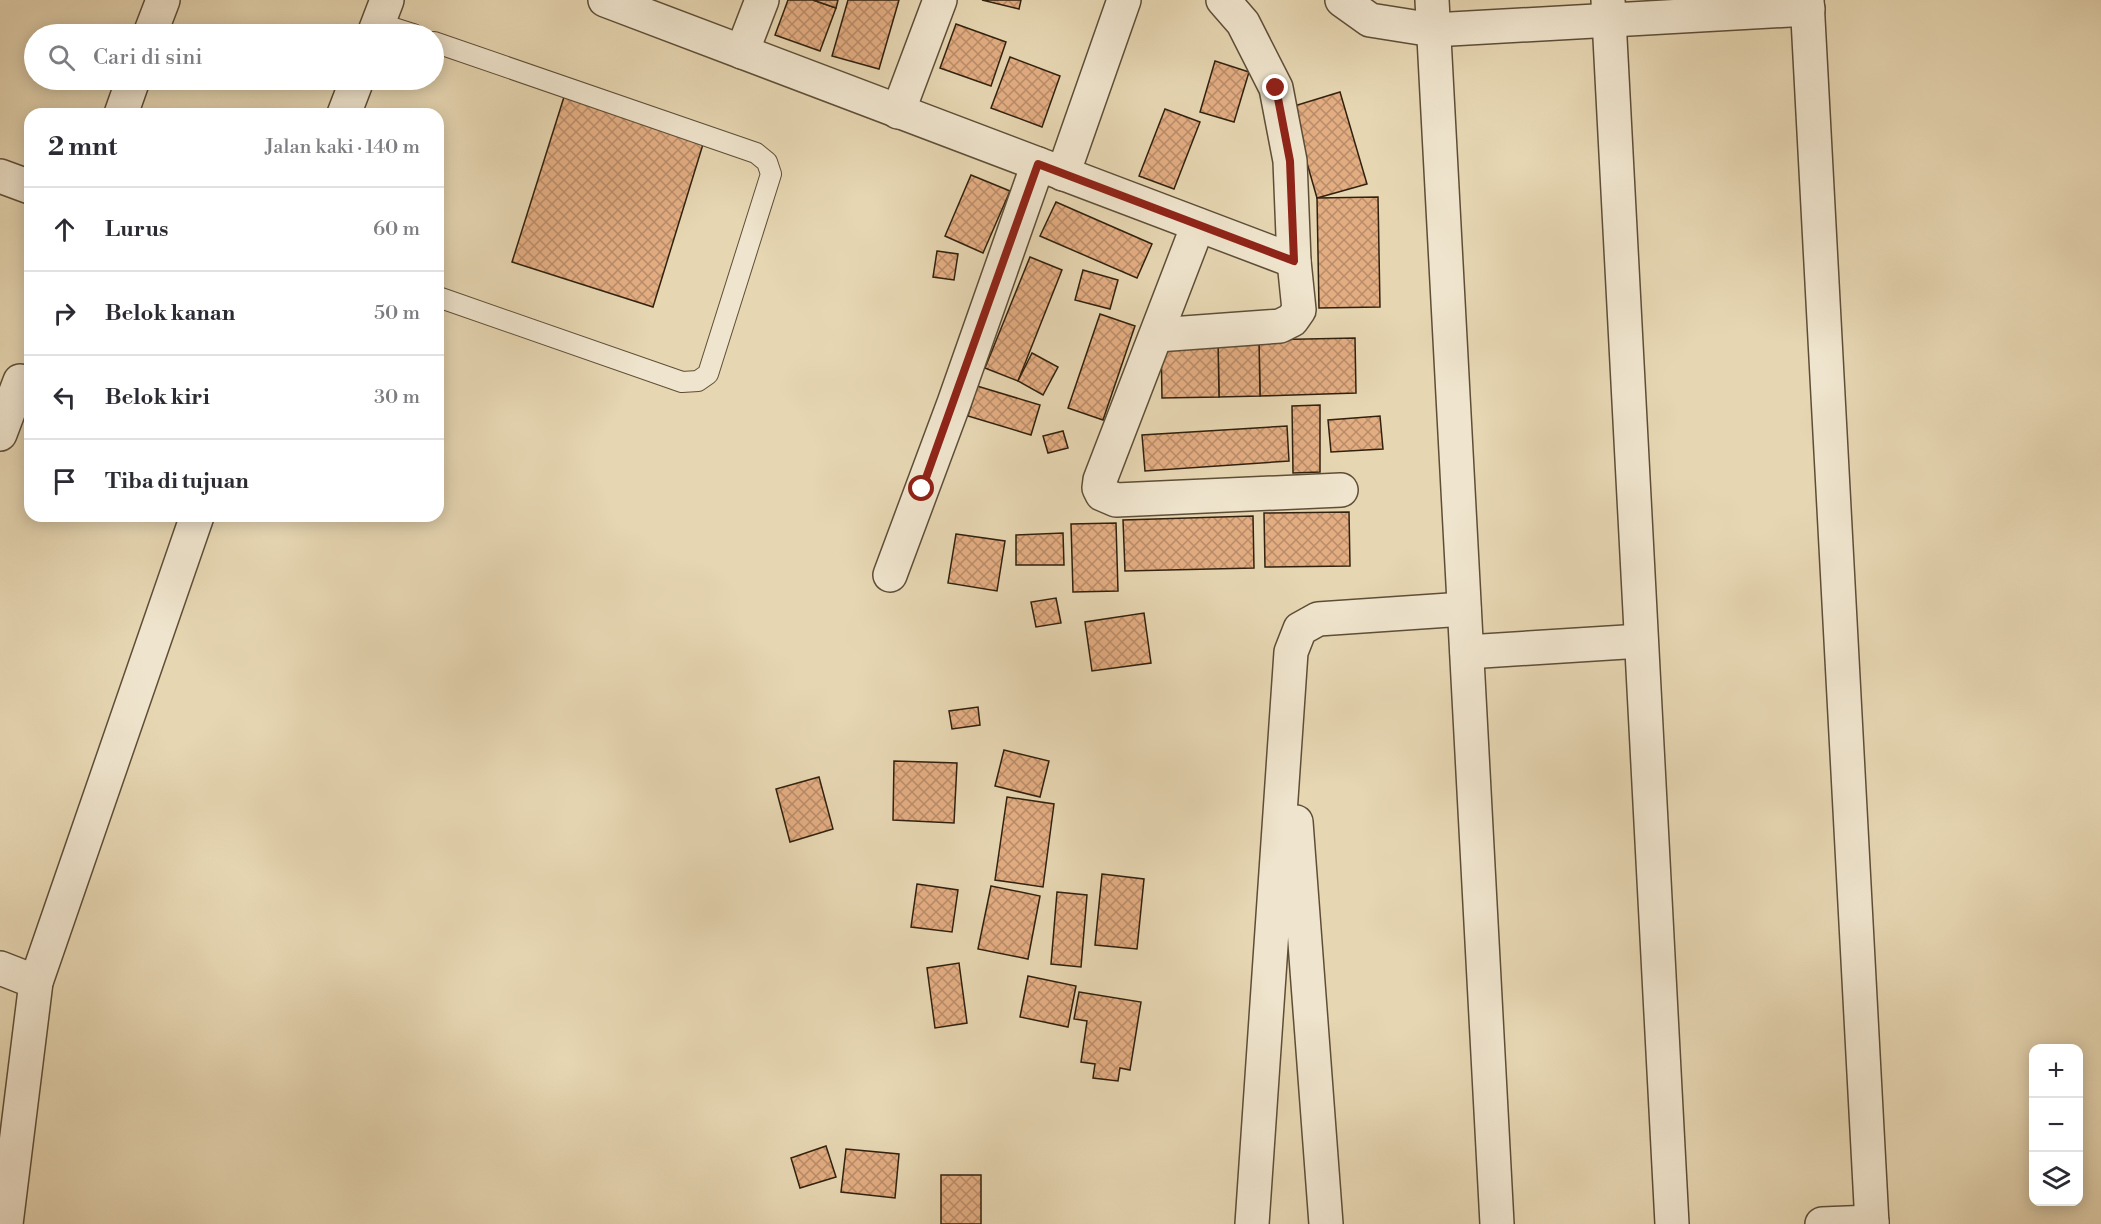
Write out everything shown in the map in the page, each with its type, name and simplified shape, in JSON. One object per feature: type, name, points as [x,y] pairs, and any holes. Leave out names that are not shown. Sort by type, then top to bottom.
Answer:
[{"type":"street","points":[[154,24],[163,0]]},
{"type":"street","points":[[605,0],[1294,261]]},
{"type":"street","points":[[742,52],[762,0]]},
{"type":"street","points":[[898,112],[940,0]]},
{"type":"street","points":[[890,575],[954,404],[1050,169],[1124,0]]},
{"type":"street","points":[[1157,335],[1280,326],[1292,320],[1299,310],[1294,261],[1290,161],[1276,88],[1242,23],[1223,0]]},
{"type":"street","points":[[1342,0],[1370,20],[1432,15],[1807,4],[1872,1223],[1822,1224]]},
{"type":"street","points":[[1608,10],[1672,1224]]},
{"type":"street","points":[[1432,15],[1497,1224]]},
{"type":"street","points":[[122,108],[129,90]]},
{"type":"street","points":[[346,108],[353,90]]},
{"type":"street","points":[[0,176],[24,185]]},
{"type":"street","points":[[1198,225],[1100,480],[1099,488],[1102,494],[1116,500],[1341,490]]},
{"type":"street","points":[[0,434],[17,380]]},
{"type":"street","points":[[6,1224],[36,982],[195,522]]},
{"type":"street","points":[[1252,1224],[1291,652],[1300,629],[1318,619],[1464,609]]},
{"type":"street","points":[[1467,652],[1641,641]]},
{"type":"street","points":[[1287,707],[1326,1224]]},
{"type":"street","points":[[0,968],[36,982]]},
{"type":"lane","points":[[444,45],[756,153],[767,162],[771,174],[708,374],[698,381],[682,382],[444,299]]},
{"type":"building","points":[[788,0],[813,0],[836,8],[820,51],[775,35]]},
{"type":"building","points":[[813,0],[838,0],[836,8]]},
{"type":"building","points":[[848,0],[899,0],[879,69],[832,56]]},
{"type":"building","points":[[982,0],[1021,0],[1019,9]]},
{"type":"building","points":[[956,24],[1006,42],[991,86],[940,68]]},
{"type":"building","points":[[1010,57],[1060,76],[1042,127],[991,108]]},
{"type":"building","points":[[1215,61],[1249,72],[1234,122],[1200,112]]},
{"type":"building","points":[[1340,92],[1367,184],[1317,198],[1291,107]]},
{"type":"building","points":[[564,97],[704,141],[653,307],[512,262]]},
{"type":"building","points":[[1165,109],[1200,122],[1174,189],[1139,176]]},
{"type":"building","points":[[971,175],[1010,191],[983,253],[945,236]]},
{"type":"building","points":[[1378,197],[1380,307],[1319,308],[1317,198]]},
{"type":"building","points":[[1056,202],[1152,244],[1137,278],[1040,236]]},
{"type":"building","points":[[937,251],[958,254],[954,280],[933,277]]},
{"type":"building","points":[[1030,257],[1062,270],[1018,381],[985,368]]},
{"type":"building","points":[[1083,270],[1118,280],[1110,309],[1075,300]]},
{"type":"building","points":[[1100,314],[1135,326],[1103,420],[1068,408]]},
{"type":"building","points":[[1355,338],[1356,393],[1260,396],[1259,340]]},
{"type":"building","points":[[1259,340],[1260,396],[1219,397],[1218,341]]},
{"type":"building","points":[[1218,341],[1219,397],[1162,398],[1161,342]]},
{"type":"building","points":[[1032,353],[1058,367],[1043,395],[1018,381]]},
{"type":"building","points":[[977,386],[1040,405],[1031,435],[968,416]]},
{"type":"building","points":[[1320,405],[1320,472],[1293,473],[1292,406]]},
{"type":"building","points":[[1380,416],[1383,449],[1331,452],[1328,420]]},
{"type":"building","points":[[1287,426],[1289,461],[1145,471],[1142,435]]},
{"type":"building","points":[[1063,431],[1068,448],[1048,453],[1043,436]]},
{"type":"building","points":[[1349,512],[1350,566],[1265,567],[1264,513]]},
{"type":"building","points":[[1253,516],[1254,568],[1125,571],[1123,520]]},
{"type":"building","points":[[1116,523],[1118,591],[1073,592],[1071,524]]},
{"type":"building","points":[[1063,533],[1064,565],[1016,565],[1016,535]]},
{"type":"building","points":[[956,534],[1005,541],[997,591],[948,583]]},
{"type":"building","points":[[1056,598],[1061,623],[1036,627],[1031,602]]},
{"type":"building","points":[[1144,613],[1151,663],[1092,671],[1085,622]]},
{"type":"building","points":[[978,707],[980,725],[952,729],[949,711]]},
{"type":"building","points":[[1004,750],[1049,761],[1040,797],[995,786]]},
{"type":"building","points":[[894,761],[957,763],[954,823],[893,820]]},
{"type":"building","points":[[819,777],[833,829],[790,842],[776,789]]},
{"type":"building","points":[[1007,797],[1054,804],[1043,887],[995,880]]},
{"type":"building","points":[[1102,874],[1144,879],[1137,949],[1095,945]]},
{"type":"building","points":[[917,884],[958,890],[952,932],[911,927]]},
{"type":"building","points":[[991,886],[1040,896],[1028,959],[978,949]]},
{"type":"building","points":[[1057,892],[1087,895],[1081,967],[1051,964]]},
{"type":"building","points":[[959,963],[967,1023],[935,1028],[927,968]]},
{"type":"building","points":[[1028,976],[1076,986],[1068,1027],[1020,1017]]},
{"type":"building","points":[[1079,992],[1141,1002],[1130,1070],[1120,1068],[1118,1081],[1093,1078],[1095,1064],[1081,1062],[1087,1021],[1074,1019]]},
{"type":"building","points":[[826,1146],[836,1177],[800,1188],[791,1158]]},
{"type":"building","points":[[846,1149],[899,1154],[895,1198],[841,1192]]},
{"type":"building","points":[[941,1175],[981,1175],[981,1224],[941,1224]]},
{"type":"route","points":[[922,489],[1038,164],[1294,261],[1290,161],[1276,88]]}]
